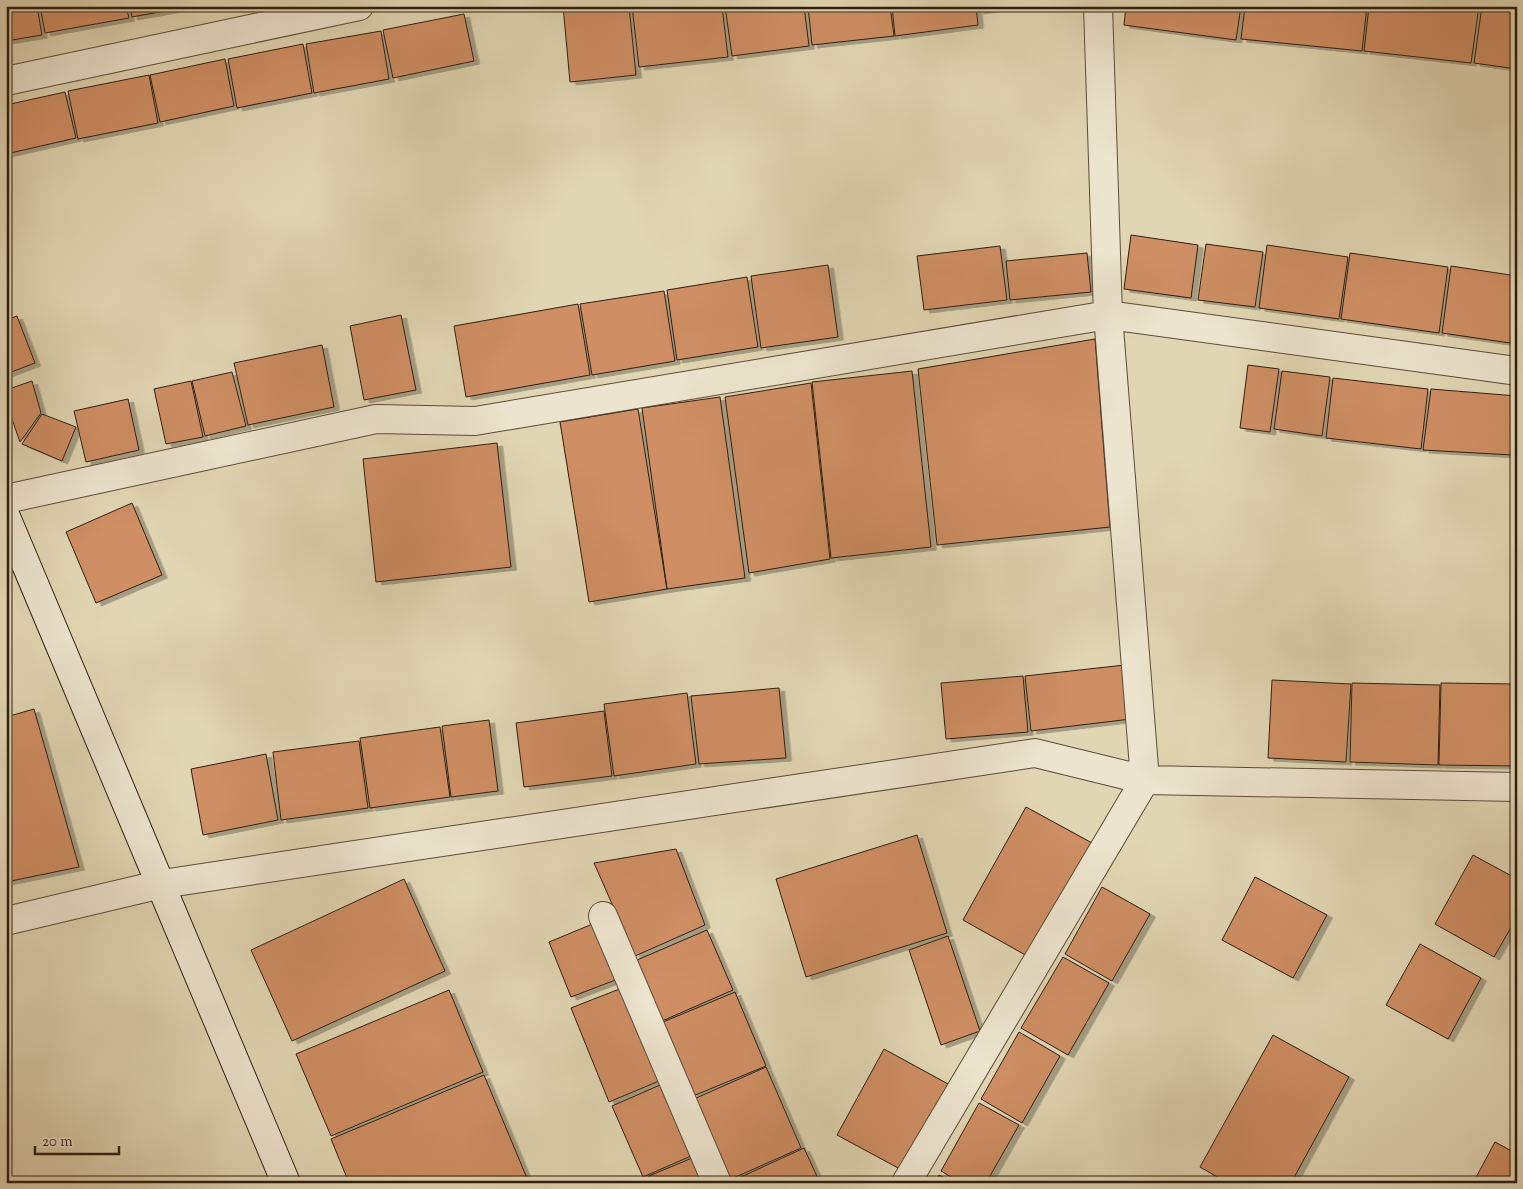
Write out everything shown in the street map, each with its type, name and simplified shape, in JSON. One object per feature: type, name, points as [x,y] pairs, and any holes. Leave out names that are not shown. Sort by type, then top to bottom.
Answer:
[{"type":"street","points":[[6,81],[358,6]]},
{"type":"street","points":[[906,1183],[1145,780],[1108,315],[1098,6]]},
{"type":"street","points":[[6,499],[376,419],[474,421],[1108,315],[1517,371]]},
{"type":"street","points":[[6,518],[162,884],[286,1183]]},
{"type":"street","points":[[6,921],[162,884],[1035,752],[1145,780],[1517,787]]},
{"type":"street","points":[[603,916],[717,1183]]},
{"type":"building","points":[[6,6],[37,6],[42,35],[6,41]]},
{"type":"building","points":[[40,6],[126,6],[129,18],[45,33]]},
{"type":"building","points":[[130,6],[193,6],[132,17]]},
{"type":"building","points":[[563,6],[629,6],[636,75],[570,82]]},
{"type":"building","points":[[632,6],[722,6],[728,57],[639,67]]},
{"type":"building","points":[[725,6],[804,6],[809,46],[732,56]]},
{"type":"building","points":[[808,6],[890,6],[894,36],[812,45]]},
{"type":"building","points":[[892,6],[976,6],[978,25],[895,36]]},
{"type":"building","points":[[978,6],[1015,6],[978,11]]},
{"type":"building","points":[[1126,6],[1241,6],[1236,40],[1124,25]]},
{"type":"building","points":[[1245,6],[1367,6],[1362,51],[1241,39]]},
{"type":"building","points":[[1369,6],[1479,6],[1471,63],[1364,51]]},
{"type":"building","points":[[1482,6],[1517,6],[1517,69],[1474,63]]},
{"type":"building","points":[[464,14],[474,61],[393,78],[383,30]]},
{"type":"building","points":[[381,31],[389,79],[314,93],[306,44]]},
{"type":"building","points":[[303,44],[312,93],[237,108],[228,59]]},
{"type":"building","points":[[225,59],[234,106],[160,122],[150,75]]},
{"type":"building","points":[[149,75],[158,123],[78,139],[68,91]]},
{"type":"building","points":[[65,92],[76,138],[6,154],[6,105]]},
{"type":"building","points":[[1131,235],[1198,245],[1191,298],[1124,289]]},
{"type":"building","points":[[1206,244],[1263,252],[1255,307],[1198,300]]},
{"type":"building","points":[[1267,245],[1348,257],[1339,319],[1259,308]]},
{"type":"building","points":[[1000,246],[1007,300],[924,310],[917,256]]},
{"type":"building","points":[[1087,253],[1091,292],[1010,300],[1006,261]]},
{"type":"building","points":[[1350,253],[1448,267],[1439,333],[1341,319]]},
{"type":"building","points":[[828,265],[838,337],[761,348],[751,276]]},
{"type":"building","points":[[1451,266],[1517,276],[1517,344],[1442,333]]},
{"type":"building","points":[[747,277],[758,347],[677,360],[667,290]]},
{"type":"building","points":[[664,291],[675,361],[592,375],[580,304]]},
{"type":"building","points":[[578,304],[590,375],[466,397],[454,326]]},
{"type":"building","points":[[401,315],[416,390],[364,400],[350,326]]},
{"type":"building","points":[[17,316],[35,363],[6,374],[6,320]]},
{"type":"building","points":[[1095,339],[1110,527],[937,545],[918,369]]},
{"type":"building","points":[[322,345],[334,407],[248,425],[234,363]]},
{"type":"building","points":[[1248,365],[1279,369],[1270,432],[1240,428]]},
{"type":"building","points":[[912,371],[931,547],[831,558],[812,382]]},
{"type":"building","points":[[1282,371],[1330,377],[1322,436],[1274,429]]},
{"type":"building","points":[[232,372],[246,426],[205,436],[192,381]]},
{"type":"building","points":[[1333,378],[1428,389],[1421,449],[1326,438]]},
{"type":"building","points":[[32,381],[41,413],[20,442],[6,402],[6,390]]},
{"type":"building","points":[[191,381],[203,437],[166,444],[154,389]]},
{"type":"building","points":[[811,383],[830,559],[749,573],[725,397]]},
{"type":"building","points":[[1431,389],[1517,396],[1517,422],[1512,455],[1423,450]]},
{"type":"building","points":[[720,397],[745,578],[667,589],[642,408]]},
{"type":"building","points":[[128,399],[139,450],[86,462],[74,411]]},
{"type":"building","points":[[638,409],[667,589],[589,602],[560,422]]},
{"type":"building","points":[[42,414],[76,427],[62,461],[22,444]]},
{"type":"building","points":[[497,443],[511,567],[376,582],[363,459]]},
{"type":"building","points":[[132,503],[162,575],[96,603],[66,532]]},
{"type":"building","points":[[1125,665],[1131,719],[1031,731],[1025,676]]},
{"type":"building","points":[[1023,676],[1028,732],[946,739],[941,683]]},
{"type":"building","points":[[1272,680],[1351,684],[1346,762],[1268,758]]},
{"type":"building","points":[[1352,683],[1440,685],[1438,765],[1350,762]]},
{"type":"building","points":[[1441,683],[1517,684],[1517,766],[1439,765]]},
{"type":"building","points":[[779,688],[786,758],[699,764],[691,696]]},
{"type":"building","points":[[687,693],[696,764],[614,776],[604,704]]},
{"type":"building","points":[[34,709],[79,867],[6,882],[6,717]]},
{"type":"building","points":[[604,711],[612,776],[524,787],[516,723]]},
{"type":"building","points":[[489,720],[498,791],[451,797],[442,726]]},
{"type":"building","points":[[440,727],[450,797],[370,808],[360,738]]},
{"type":"building","points":[[359,741],[368,808],[281,820],[273,752]]},
{"type":"building","points":[[266,754],[278,820],[203,835],[191,769]]},
{"type":"building","points":[[1026,807],[1092,843],[1029,957],[963,920]]},
{"type":"building","points":[[917,835],[947,933],[806,977],[776,879]]},
{"type":"building","points":[[676,849],[705,925],[635,956],[594,863]]},
{"type":"building","points":[[1473,855],[1517,879],[1517,917],[1494,957],[1435,924]]},
{"type":"building","points":[[1255,877],[1327,915],[1293,978],[1222,940]]},
{"type":"building","points":[[404,879],[445,971],[292,1041],[251,950]]},
{"type":"building","points":[[1102,887],[1150,914],[1112,981],[1065,954]]},
{"type":"building","points":[[595,923],[618,979],[571,997],[549,942]]},
{"type":"building","points":[[707,930],[733,990],[662,1021],[637,960]]},
{"type":"building","points":[[948,936],[980,1031],[941,1045],[909,950]]},
{"type":"building","points":[[1420,944],[1481,978],[1448,1039],[1386,1005]]},
{"type":"building","points":[[1063,957],[1109,983],[1068,1055],[1021,1028]]},
{"type":"building","points":[[622,988],[659,1081],[609,1102],[571,1008]]},
{"type":"building","points":[[449,990],[483,1072],[331,1136],[296,1054]]},
{"type":"building","points":[[735,992],[766,1066],[693,1096],[663,1022]]},
{"type":"building","points":[[1019,1032],[1060,1056],[1022,1123],[981,1099]]},
{"type":"building","points":[[1273,1035],[1349,1077],[1291,1183],[1228,1183],[1200,1167]]},
{"type":"building","points":[[884,1049],[948,1084],[902,1170],[837,1135]]},
{"type":"building","points":[[766,1067],[801,1148],[729,1180],[694,1099]]},
{"type":"building","points":[[484,1075],[529,1183],[349,1183],[331,1139]]},
{"type":"building","points":[[660,1085],[691,1156],[643,1177],[612,1106]]},
{"type":"building","points":[[979,1103],[1019,1125],[986,1183],[961,1183],[941,1171]]},
{"type":"building","points":[[1495,1142],[1517,1154],[1517,1183],[1473,1183]]},
{"type":"building","points":[[804,1148],[820,1183],[730,1183],[730,1182]]},
{"type":"building","points":[[692,1158],[701,1183],[651,1183],[649,1176]]},
{"type":"building","points":[[939,1175],[954,1183],[934,1183]]}]
